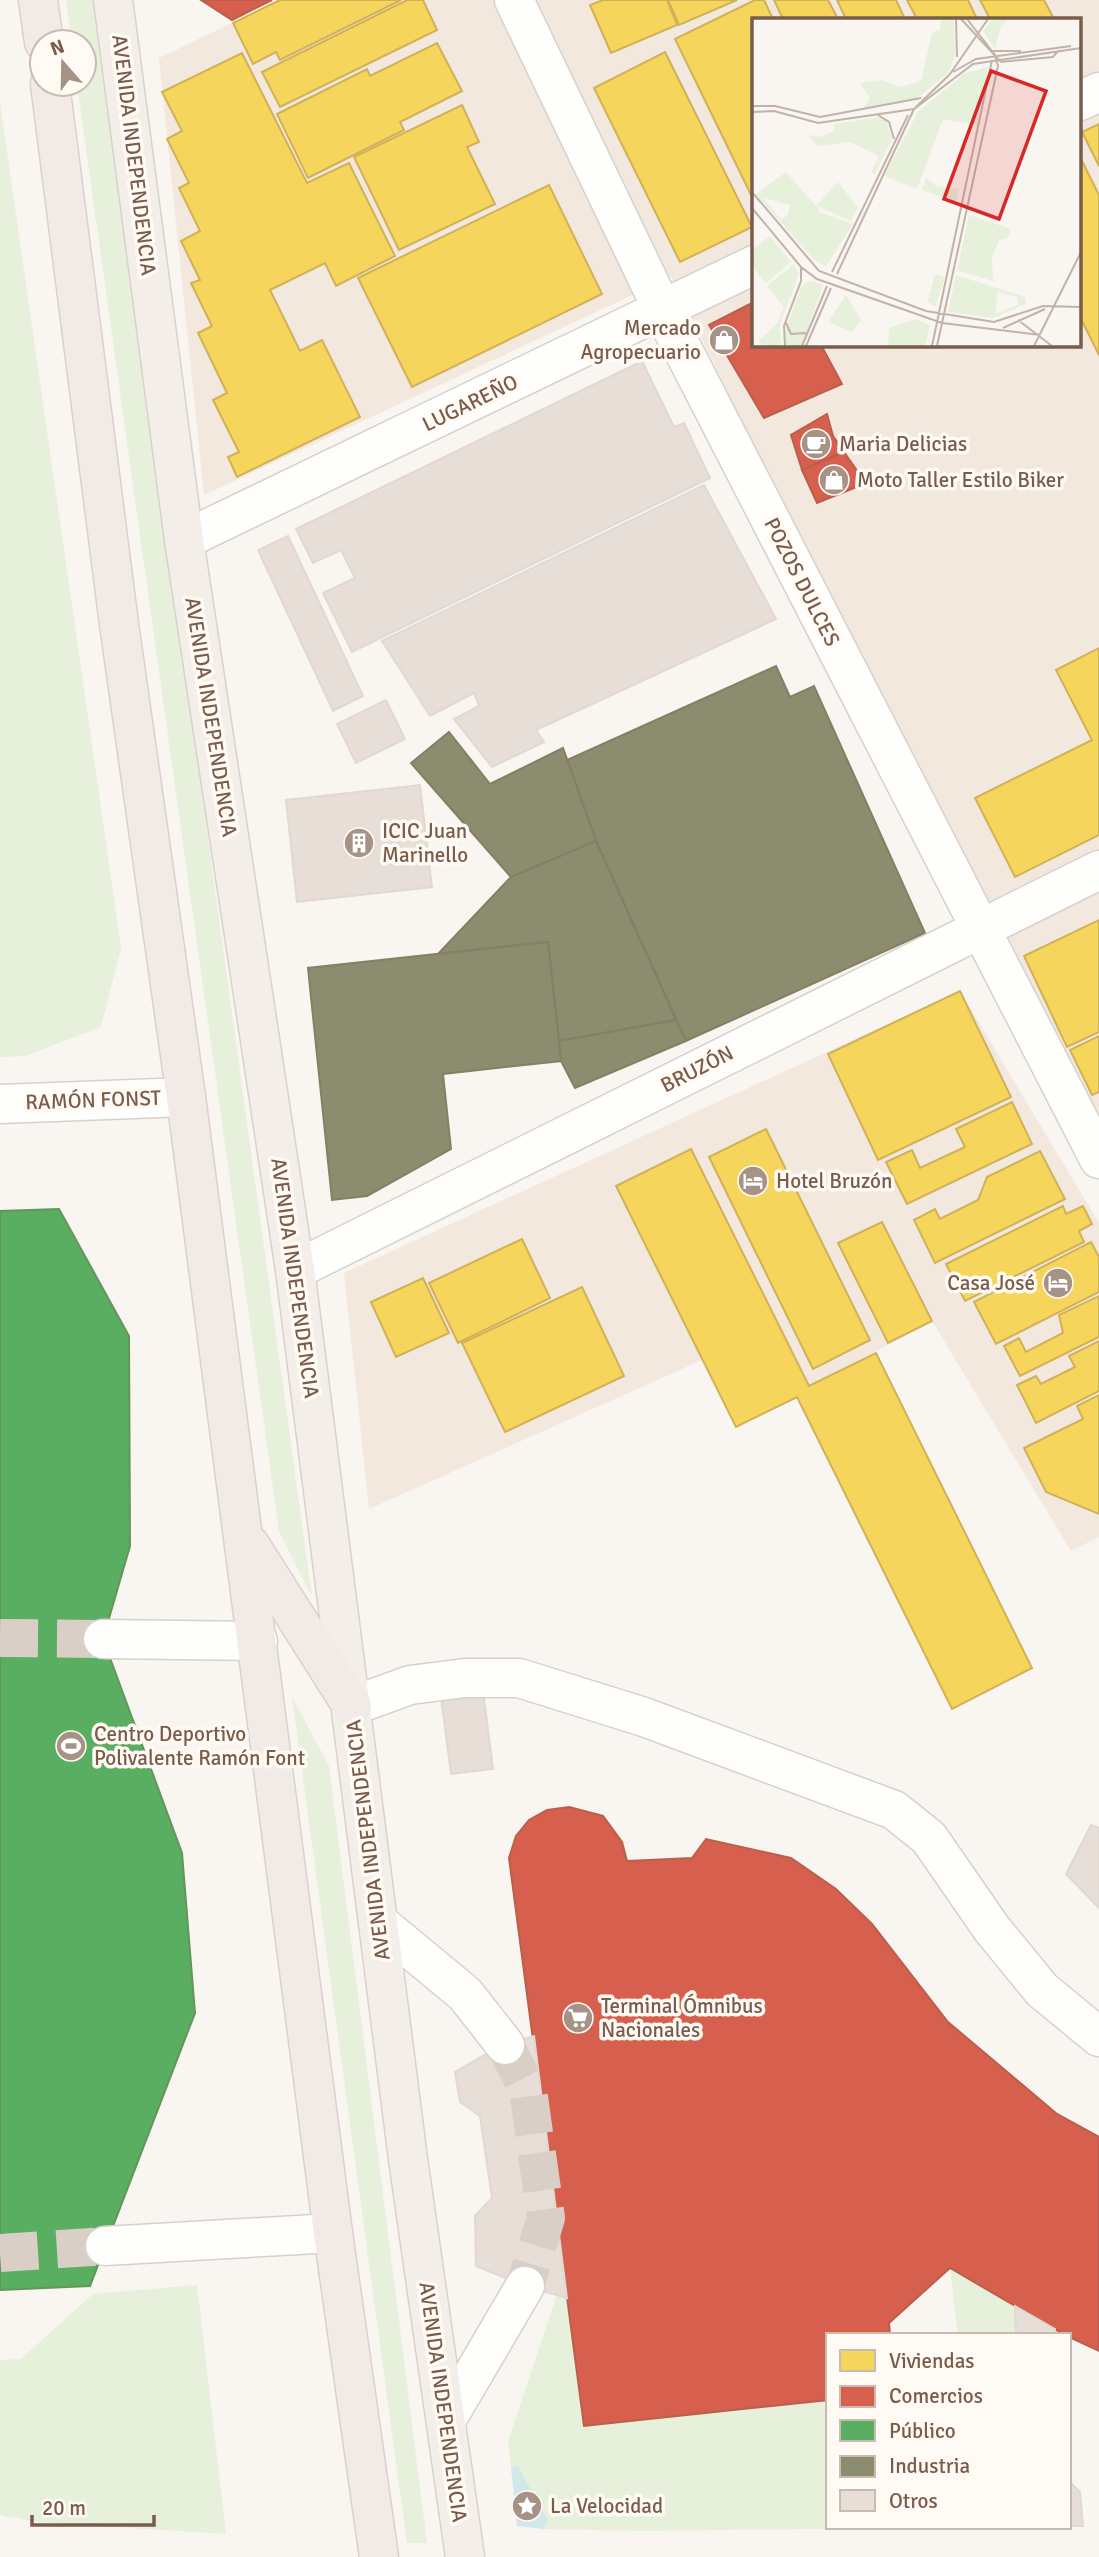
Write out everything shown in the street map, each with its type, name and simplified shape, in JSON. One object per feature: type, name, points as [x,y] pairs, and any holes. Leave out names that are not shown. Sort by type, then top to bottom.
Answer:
[{"type":"highway","points":[[38,0],[42,28]]},
{"type":"highway","points":[[52,98],[124,664],[186,1097],[333,2233],[379,2557]]},
{"type":"highway","points":[[244,1536],[352,1706]]},
{"type":"main road","name":"AVENIDA INDEPENDENCIA","points":[[113,0],[184,540],[295,1270],[408,2159],[465,2557]]},
{"type":"street","name":"POZOS DULCES","points":[[514,0],[663,311],[1099,1159]]},
{"type":"street","points":[[1082,100],[1099,92]]},
{"type":"street","name":"LUGAREÑO","points":[[184,540],[752,266]]},
{"type":"street","name":"BRUZÓN","points":[[295,1270],[1099,870]]},
{"type":"street","name":"RAMÓN FONST","points":[[0,1104],[186,1097]]},
{"type":"street","points":[[103,1639],[258,1640]]},
{"type":"street","points":[[352,1706],[410,1685],[465,1678],[519,1678],[643,1717],[894,1810],[929,1838],[992,1929],[1042,1990],[1099,2037]]},
{"type":"street","points":[[378,1922],[466,1994],[505,2045]]},
{"type":"street","points":[[105,2246],[333,2233]]},
{"type":"street","points":[[447,2418],[525,2286]]},
{"type":"shaded area","points":[[280,0],[1099,0],[1099,1128],[997,939],[671,277],[204,495],[159,58]]},
{"type":"shaded area","points":[[960,991],[1099,1223],[1099,1537],[1071,1551],[932,1321],[736,1427],[702,1360],[369,1509],[344,1273]]},
{"type":"green space","points":[[66,0],[93,0],[97,28],[70,28]]},
{"type":"green space","points":[[98,36],[312,1597],[279,1531],[79,98],[98,98]]},
{"type":"green space","points":[[0,103],[121,948],[101,1027],[25,1056],[0,1057]]},
{"type":"green space","points":[[292,1697],[329,1766],[427,2543],[407,2543]]},
{"type":"green space","points":[[950,2268],[1015,2306],[1016,2333],[958,2333]]},
{"type":"green space","points":[[564,2273],[584,2426],[826,2400],[826,2529],[544,2529],[548,2520],[517,2466],[511,2468],[508,2441]]},
{"type":"green space","points":[[197,2285],[226,2534],[37,2522],[0,2515],[0,2360],[21,2359],[93,2294]]},
{"type":"water","points":[[517,2465],[548,2520],[544,2529],[517,2526],[511,2468]]},
{"type":"building: Viviendas","points":[[280,0],[401,0],[280,60],[276,52],[253,64],[233,23]]},
{"type":"building: Viviendas","points":[[407,0],[423,0],[437,30],[280,107],[262,72]]},
{"type":"building: Viviendas","points":[[603,0],[667,0],[677,25],[611,53],[590,5]]},
{"type":"building: Viviendas","points":[[668,0],[737,0],[679,25]]},
{"type":"building: Viviendas","points":[[755,0],[764,0],[773,18],[752,18],[752,197],[675,39]]},
{"type":"building: Viviendas","points":[[774,0],[828,0],[837,18],[783,18]]},
{"type":"building: Viviendas","points":[[837,0],[896,0],[905,18],[846,18]]},
{"type":"building: Viviendas","points":[[907,0],[968,0],[977,18],[916,18]]},
{"type":"building: Viviendas","points":[[980,0],[1044,0],[1053,18],[989,18]]},
{"type":"building: Viviendas","points":[[437,43],[462,91],[400,122],[404,130],[308,178],[277,114],[367,69],[370,76]]},
{"type":"building: Viviendas","points":[[665,52],[752,227],[680,262],[594,88]]},
{"type":"building: Viviendas","points":[[242,53],[307,183],[349,163],[395,256],[336,286],[325,263],[270,290],[300,351],[322,340],[360,417],[237,477],[228,457],[239,452],[213,400],[227,393],[198,333],[212,326],[191,283],[200,280],[181,241],[200,231],[179,188],[189,183],[167,139],[182,131],[162,92]]},
{"type":"building: Viviendas","points":[[462,105],[479,142],[467,147],[495,204],[399,250],[354,157]]},
{"type":"building: Viviendas","points":[[1099,124],[1099,166],[1082,132]]},
{"type":"building: Viviendas","points":[[1082,161],[1099,195],[1099,355],[1082,321]]},
{"type":"building: Viviendas","points":[[549,185],[602,294],[412,387],[358,278]]},
{"type":"building: Viviendas","points":[[1099,648],[1099,835],[1015,877],[975,798],[1092,740],[1056,670]]},
{"type":"building: Viviendas","points":[[1099,920],[1099,1032],[1067,1047],[1024,956]]},
{"type":"building: Viviendas","points":[[960,991],[1011,1097],[878,1160],[828,1054]]},
{"type":"building: Viviendas","points":[[1099,1036],[1099,1092],[1092,1095],[1070,1050]]},
{"type":"building: Viviendas","points":[[1012,1102],[1032,1144],[907,1204],[886,1162],[912,1150],[920,1168],[965,1147],[956,1129]]},
{"type":"building: Viviendas","points":[[766,1129],[870,1340],[813,1369],[709,1157]]},
{"type":"building: Viviendas","points":[[691,1149],[809,1386],[876,1353],[1032,1668],[952,1709],[797,1397],[736,1427],[616,1186]]},
{"type":"building: Viviendas","points":[[1040,1151],[1065,1199],[935,1263],[914,1220],[935,1209],[940,1219],[978,1200],[987,1177]]},
{"type":"building: Viviendas","points":[[1063,1206],[1066,1214],[1083,1206],[1092,1224],[1079,1231],[1084,1242],[965,1301],[946,1264]]},
{"type":"building: Viviendas","points":[[882,1222],[932,1321],[888,1343],[838,1243]]},
{"type":"building: Viviendas","points":[[522,1239],[550,1298],[458,1343],[429,1283]]},
{"type":"building: Viviendas","points":[[1091,1242],[1099,1257],[1099,1292],[996,1344],[974,1302]]},
{"type":"building: Viviendas","points":[[423,1278],[449,1333],[396,1357],[371,1302]]},
{"type":"building: Viviendas","points":[[582,1287],[624,1376],[505,1432],[462,1343]]},
{"type":"building: Viviendas","points":[[1099,1296],[1099,1337],[1020,1376],[1004,1346],[1019,1338],[1026,1352],[1063,1333],[1059,1315]]},
{"type":"building: Viviendas","points":[[1099,1341],[1099,1391],[1036,1423],[1017,1385],[1036,1376],[1041,1384],[1075,1367],[1069,1356]]},
{"type":"building: Viviendas","points":[[1099,1395],[1099,1514],[1046,1492],[1024,1448],[1083,1419],[1077,1406]]},
{"type":"building: Comercios","points":[[201,0],[272,0],[232,20]]},
{"type":"building: Comercios","points":[[752,303],[752,346],[822,346],[842,384],[764,418],[709,325]]},
{"type":"building: Comercios","name":"Maria Delicias","points":[[827,414],[833,436],[844,452],[802,470],[791,435]]},
{"type":"building: Comercios","name":"Moto Taller Estilo Biker","points":[[844,452],[860,475],[862,485],[817,503],[802,470]]},
{"type":"building: Comercios","points":[[569,1807],[603,1816],[622,1842],[627,1861],[692,1858],[706,1839],[791,1858],[836,1889],[872,1924],[948,2022],[1057,2114],[1099,2137],[1099,2351],[1071,2338],[1071,2333],[1062,2333],[950,2268],[889,2323],[890,2333],[826,2333],[826,2400],[584,2426],[509,1858],[516,1836],[529,1820],[547,1810]]},
{"type":"building: Público","name":"Centro Deportivo Polivalente Ramón Font","points":[[59,1209],[129,1336],[130,1546],[103,1639],[182,1853],[195,2013],[90,2286],[0,2290],[0,1211]]},
{"type":"building: Industria","points":[[776,666],[790,697],[814,686],[925,933],[686,1041],[596,841],[567,760]]},
{"type":"building: Industria","points":[[449,732],[490,784],[563,748],[596,841],[511,877],[411,763]]},
{"type":"building: Industria","points":[[596,841],[676,1020],[559,1041],[548,942],[438,954],[511,877]]},
{"type":"building: Industria","points":[[548,942],[561,1061],[443,1074],[451,1149],[367,1196],[332,1200],[308,968]]},
{"type":"building: Industria","points":[[676,1020],[686,1041],[575,1088],[561,1061],[559,1041]]},
{"type":"building: Otros","points":[[642,361],[674,427],[684,423],[710,478],[352,652],[323,593],[355,578],[341,550],[313,563],[296,529]]},
{"type":"building: Otros","points":[[704,485],[776,619],[536,730],[544,742],[492,767],[454,719],[479,706],[474,693],[430,716],[382,641]]},
{"type":"building: Otros","points":[[288,536],[363,696],[333,711],[258,550]]},
{"type":"building: Otros","points":[[386,700],[405,739],[356,763],[337,724]]},
{"type":"building: Otros","name":"ICIC Juan Marinello","points":[[420,785],[432,887],[297,902],[286,800]]},
{"type":"building: Otros","points":[[482,1683],[493,1769],[451,1774],[440,1689]]},
{"type":"building: Otros","points":[[1091,1825],[1099,1828],[1099,1908],[1066,1874]]},
{"type":"building: Otros","points":[[534,2036],[567,2298],[525,2286],[476,2266],[475,2216],[492,2198],[480,2116],[460,2102],[455,2072],[500,2046]]},
{"type":"building: Otros","points":[[1015,2306],[1055,2329],[1055,2333],[1016,2333]]},
{"type":"building: Otros","points":[[1071,2483],[1080,2492],[1083,2526],[1071,2526]]},
{"type":"tunnel","points":[[0,1638],[103,1639]]},
{"type":"tunnel","points":[[505,2045],[528,2090],[546,2218],[525,2286]]},
{"type":"tunnel","points":[[0,2253],[105,2246]]},
{"type":"place","name":"Mercado Agropecuario","points":[[724,340]]},
{"type":"place","name":"Maria Delicias","points":[[816,444]]},
{"type":"place","name":"Moto Taller Estilo Biker","points":[[834,480]]},
{"type":"place","name":"ICIC Juan Marinello","points":[[359,843]]},
{"type":"place","name":"Hotel Bruzón","points":[[753,1181]]},
{"type":"place","name":"Casa José","points":[[1058,1283]]},
{"type":"place","name":"Centro Deportivo Polivalente Ramón Font","points":[[71,1746]]},
{"type":"place","name":"Terminal Ómnibus Nacionales","points":[[578,2018]]},
{"type":"place","name":"La Velocidad","points":[[527,2506]]}]
